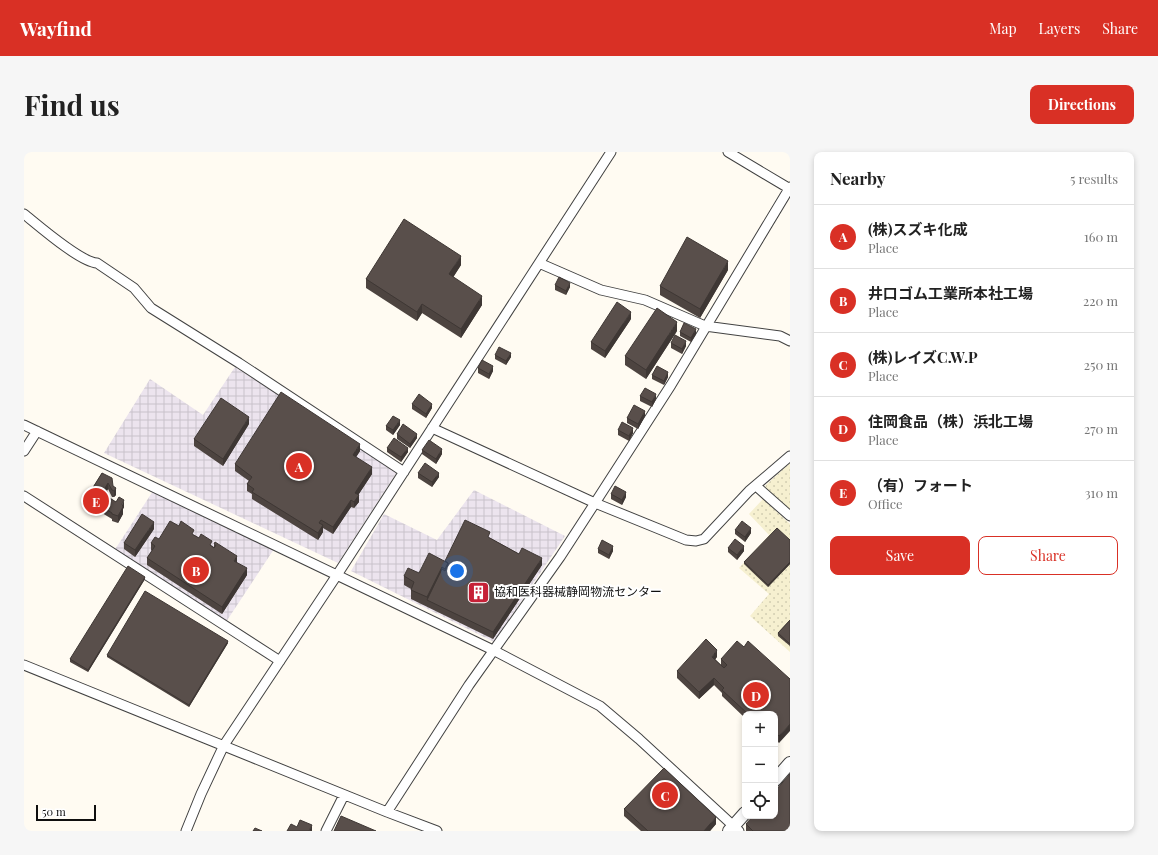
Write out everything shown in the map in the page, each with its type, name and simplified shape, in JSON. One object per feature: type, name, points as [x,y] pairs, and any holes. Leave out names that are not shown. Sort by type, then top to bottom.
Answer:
[{"type":"street","points":[[186,831],[201,794],[224,745],[337,575],[611,152]]},
{"type":"street","points":[[387,812],[469,685],[560,557],[595,504],[671,385],[705,326],[790,188],[728,152]]},
{"type":"street","points":[[24,214],[78,256],[92,263],[97,263],[134,288],[151,308],[239,363],[404,472]]},
{"type":"street","points":[[540,263],[601,290],[645,300],[705,326],[780,336],[790,341]]},
{"type":"street","points":[[24,425],[493,650],[600,706],[639,739],[734,829],[742,817]]},
{"type":"street","points":[[432,428],[595,504],[686,540],[696,541],[704,539],[749,491],[790,456]]},
{"type":"street","points":[[24,450],[37,431]]},
{"type":"street","points":[[756,486],[790,516]]},
{"type":"street","points":[[24,496],[280,661]]},
{"type":"street","points":[[24,665],[344,795],[437,831]]},
{"type":"street","points":[[778,777],[790,763]]},
{"type":"street","points":[[326,831],[344,795]]},
{"type":"shaded area","points":[[235,367],[397,472],[338,563],[104,453],[150,379],[203,415]]},
{"type":"shaded area","points":[[790,463],[790,511],[765,489],[766,485]]},
{"type":"shaded area","points":[[474,490],[565,536],[494,642],[351,571],[384,514],[437,540]]},
{"type":"shaded area","points":[[153,491],[274,549],[226,622],[114,551]]},
{"type":"shaded area","points":[[763,499],[790,524],[790,652],[750,616],[769,594],[739,568],[769,535],[749,514]]},
{"type":"building","points":[[404,219],[461,256],[449,274],[482,296],[461,329],[422,304],[417,312],[366,279]]},
{"type":"building","points":[[687,237],[728,261],[700,309],[660,286]]},
{"type":"building","points":[[559,277],[570,283],[566,291],[555,285]]},
{"type":"building","points":[[617,302],[631,312],[605,351],[591,342]]},
{"type":"building","points":[[657,308],[677,322],[646,370],[625,356]]},
{"type":"building","points":[[684,323],[696,329],[691,338],[680,332]]},
{"type":"building","points":[[675,335],[686,341],[682,349],[671,343]]},
{"type":"building","points":[[499,347],[511,353],[506,361],[495,355]]},
{"type":"building","points":[[482,360],[493,366],[489,374],[478,368]]},
{"type":"building","points":[[657,366],[668,372],[664,381],[652,375]]},
{"type":"building","points":[[645,388],[656,394],[652,402],[640,396]]},
{"type":"building","points":[[281,392],[360,444],[353,455],[372,467],[355,493],[359,495],[354,502],[351,500],[333,527],[321,520],[319,523],[323,525],[318,533],[252,492],[254,489],[247,484],[252,477],[235,464]]},
{"type":"building","points":[[419,394],[432,404],[426,414],[412,404]]},
{"type":"building","points":[[221,398],[249,417],[223,459],[194,439]]},
{"type":"building","points":[[634,405],[645,411],[638,424],[627,418]]},
{"type":"building","points":[[393,416],[400,420],[393,430],[386,426]]},
{"type":"building","points":[[622,422],[633,428],[629,436],[618,430]]},
{"type":"building","points":[[403,424],[417,434],[410,444],[397,434]]},
{"type":"building","points":[[394,438],[408,448],[401,457],[387,448]]},
{"type":"building","points":[[429,440],[442,449],[436,459],[422,450]]},
{"type":"building","points":[[425,463],[439,473],[432,482],[418,473]]},
{"type":"building","points":[[102,473],[112,478],[113,486],[116,488],[114,491],[112,490],[108,483],[105,488],[109,496],[103,492],[102,493],[116,502],[119,497],[124,500],[122,504],[123,507],[118,516],[112,514],[87,497]]},
{"type":"building","points":[[615,486],[626,492],[622,500],[611,494]]},
{"type":"building","points":[[142,514],[154,522],[135,550],[124,543]]},
{"type":"building","name":"協和医科器械静岡物流センター","points":[[465,520],[490,532],[488,537],[519,554],[522,548],[542,558],[493,632],[427,600],[442,569],[445,571],[448,565],[445,561]]},
{"type":"building","points":[[170,521],[179,526],[181,521],[194,530],[192,534],[199,538],[201,534],[212,541],[210,545],[214,548],[216,545],[214,544],[215,542],[237,556],[234,561],[247,568],[222,607],[147,558],[155,546],[151,543],[155,537],[159,539]]},
{"type":"building","points":[[742,521],[751,528],[745,537],[735,530]]},
{"type":"building","points":[[777,528],[790,540],[790,562],[768,585],[744,562]]},
{"type":"building","points":[[735,539],[744,546],[737,555],[728,548]]},
{"type":"building","points":[[602,540],[613,546],[609,555],[598,549]]},
{"type":"building","points":[[429,553],[448,563],[445,569],[442,567],[427,597],[411,590],[414,582],[404,576],[408,568],[419,573]]},
{"type":"building","points":[[128,566],[145,577],[88,670],[70,659]]},
{"type":"building","points":[[145,591],[228,641],[189,705],[107,655]]},
{"type":"building","points":[[790,620],[790,644],[778,633]]},
{"type":"building","points":[[706,639],[717,650],[712,657],[724,668],[727,665],[721,659],[737,641],[744,647],[748,641],[790,679],[790,724],[779,736],[778,711],[745,711],[722,690],[724,688],[714,678],[699,692],[677,671]]},
{"type":"building","points":[[664,768],[716,817],[704,831],[648,831],[624,809]]},
{"type":"building","points":[[790,774],[790,831],[753,831],[746,824],[750,819],[778,819],[778,788]]},
{"type":"building","points":[[341,816],[376,831],[334,831]]},
{"type":"building","points":[[300,820],[312,825],[309,831],[287,831],[291,824],[297,827]]},
{"type":"building","points":[[255,828],[262,831],[253,831]]},
{"type":"place","name":"(株)スズキ化成","points":[[299,466]]},
{"type":"place","name":"（有）フォート","points":[[96,501]]},
{"type":"place","name":"井口ゴム工業所本社工場","points":[[196,570]]},
{"type":"place","name":"協和医科器械静岡物流センター","points":[[479,592]]},
{"type":"place","name":"住岡食品（株）浜北工場","points":[[756,695]]},
{"type":"place","name":"(株)レイズC.W.P","points":[[665,795]]}]
